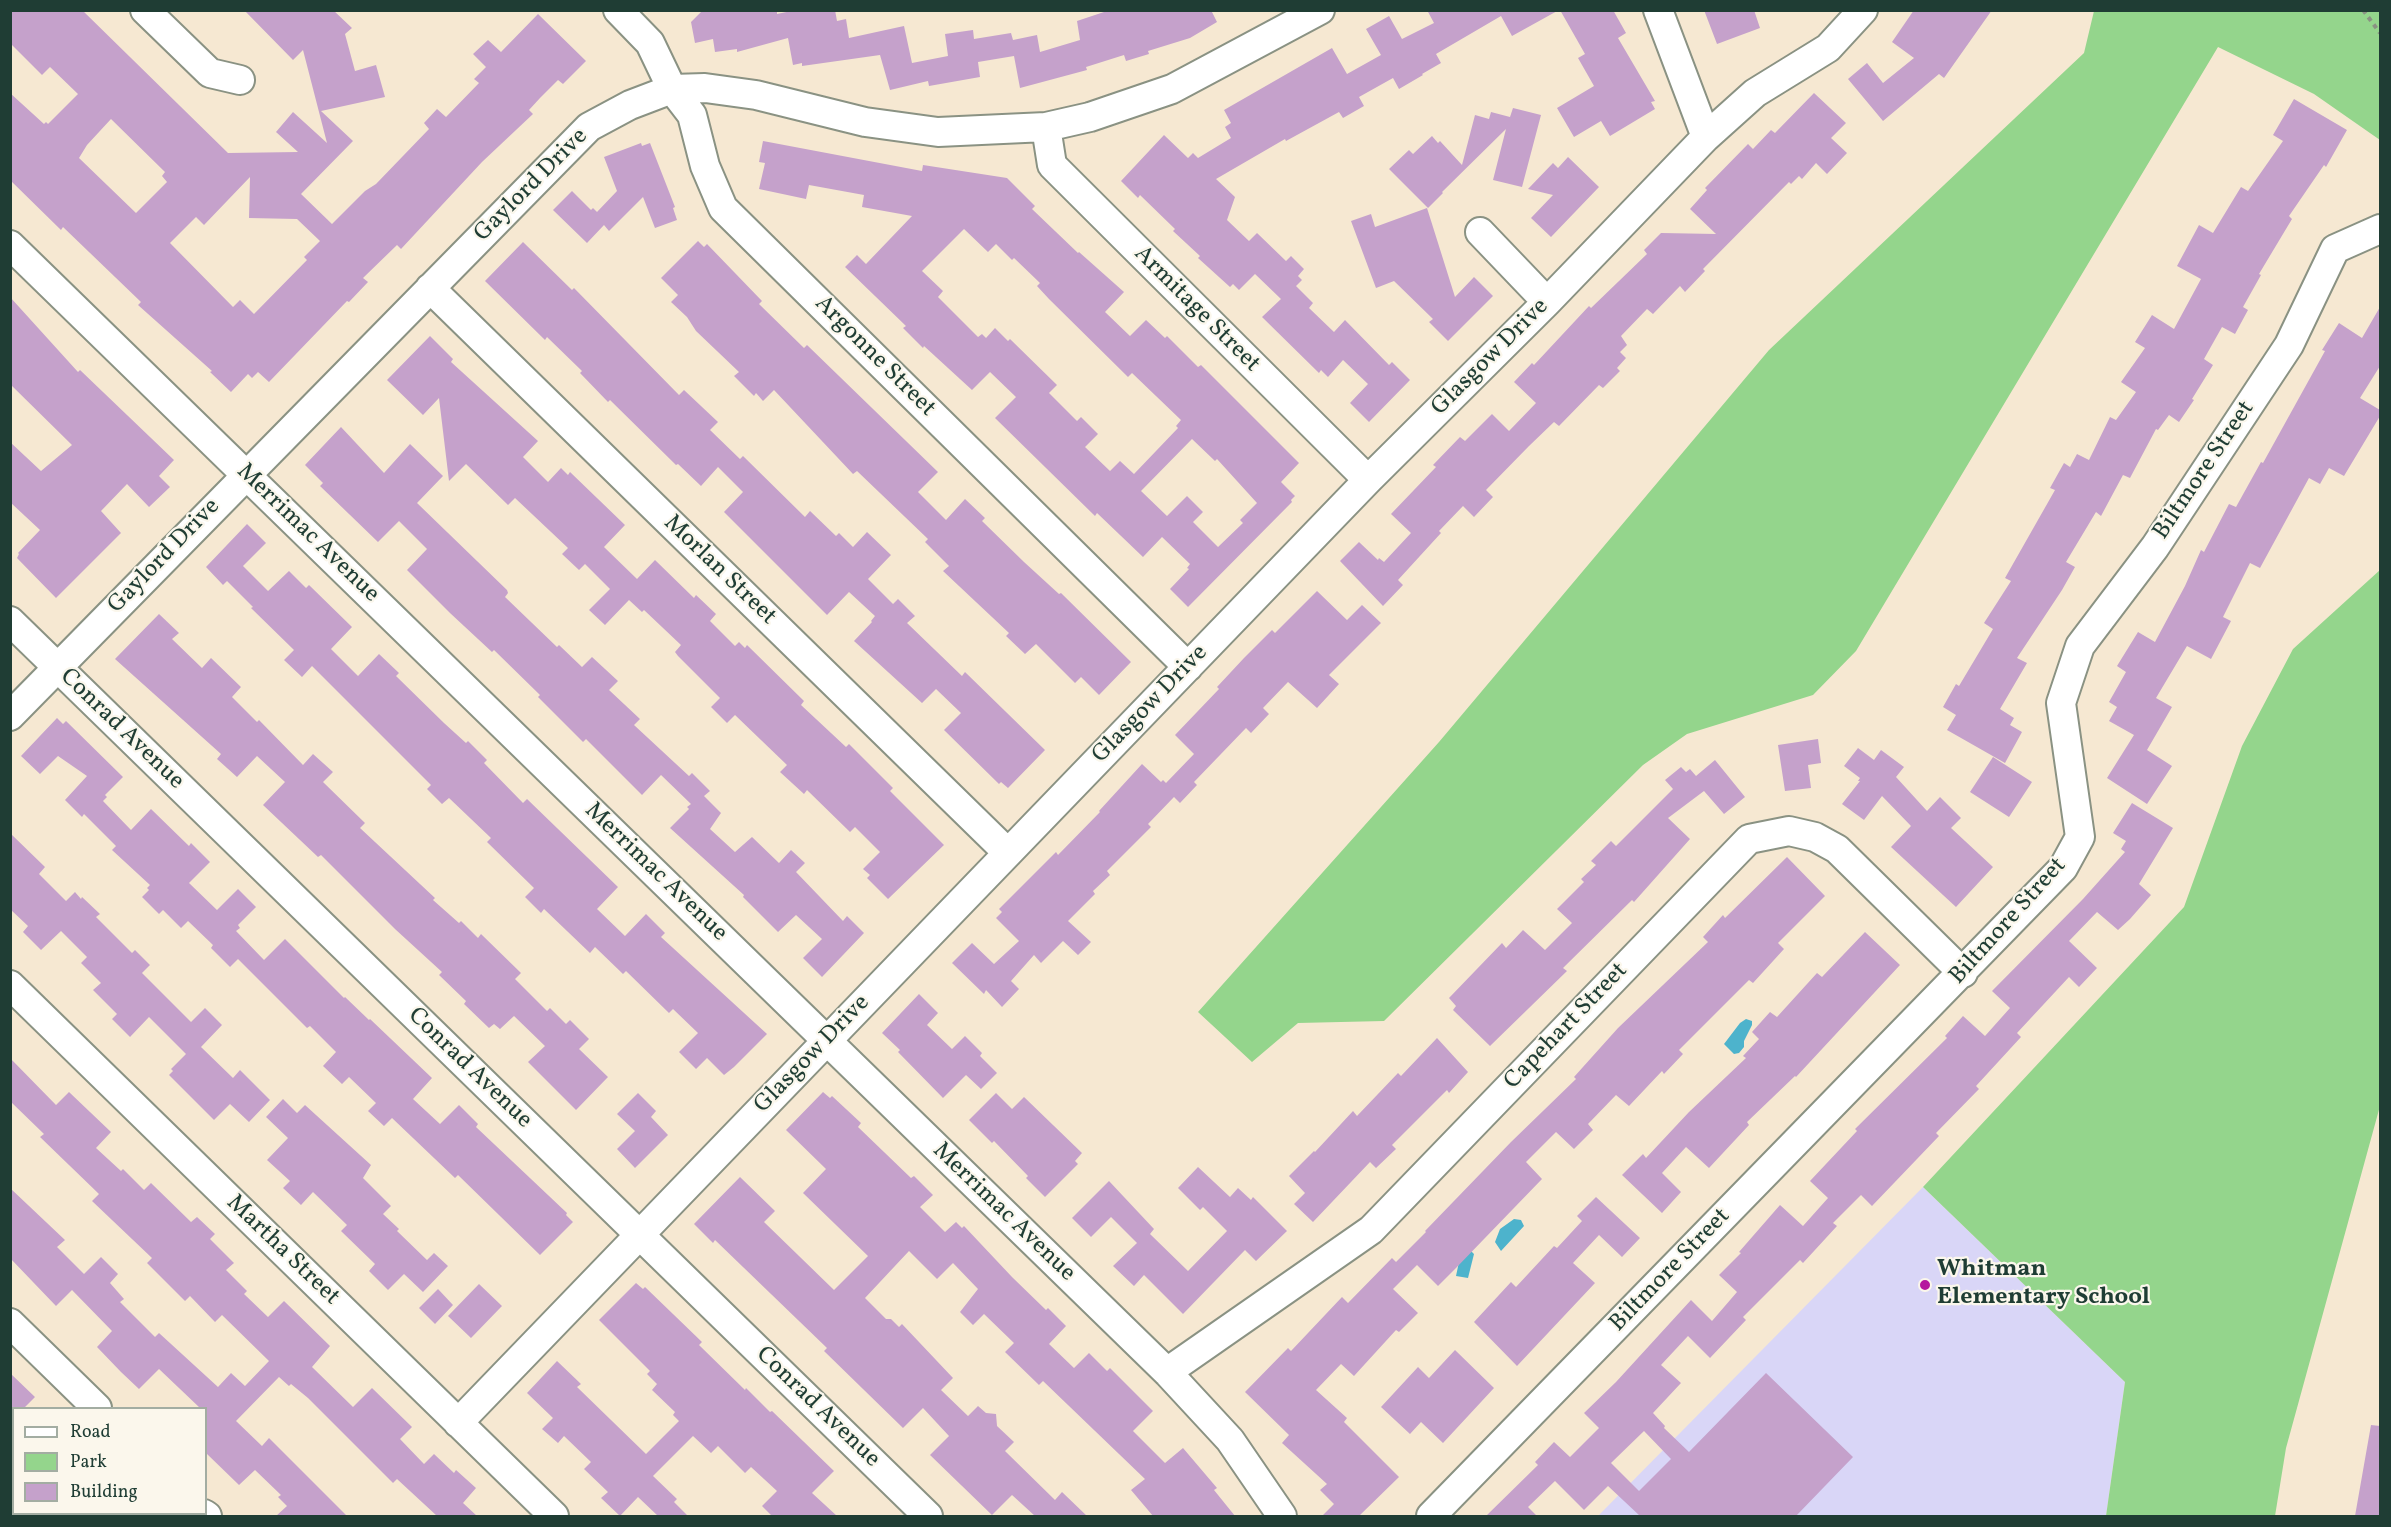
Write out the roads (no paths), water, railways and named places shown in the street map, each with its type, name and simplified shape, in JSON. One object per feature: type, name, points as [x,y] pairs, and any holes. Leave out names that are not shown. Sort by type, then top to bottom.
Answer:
[{"type":"street","points":[[145,10],[210,73],[240,80]]},
{"type":"street","name":"Argonne Street","points":[[618,10],[650,43],[672,89],[692,115],[705,166],[723,208],[1188,667]]},
{"type":"street","name":"Gaylord Drive","points":[[10,716],[589,127],[630,105],[672,89],[705,88],[756,95],[865,122],[938,132],[1046,127],[1090,117],[1172,89],[1320,10]]},
{"type":"street","points":[[1658,10],[1706,137]]},
{"type":"street","name":"Glasgow Drive","points":[[458,1423],[1368,480],[1547,302],[1706,137],[1755,93],[1828,48],[1863,10]]},
{"type":"street","name":"Armitage Street","points":[[1046,127],[1052,165],[1368,480]]},
{"type":"street","name":"Biltmore Street","points":[[1431,1516],[2063,868],[2080,837],[2061,703],[2080,646],[2155,547],[2289,345],[2335,249],[2380,229]]},
{"type":"street","points":[[1480,232],[1547,302]]},
{"type":"street","name":"Merrimac Avenue","points":[[10,245],[1167,1372],[1230,1440],[1282,1516]]},
{"type":"street","name":"Morlan Street","points":[[430,288],[1008,853]]},
{"type":"street","name":"Conrad Avenue","points":[[10,621],[928,1516]]},
{"type":"street","name":"Capehart Street","points":[[1167,1372],[1371,1230],[1749,839],[1789,831],[1815,837],[1837,849],[1963,973]]},
{"type":"street","name":"Martha Street","points":[[10,985],[554,1516]]},
{"type":"street","points":[[10,1323],[97,1407]]},
{"type":"water","points":[[1746,1019],[1752,1021],[1752,1025],[1744,1041],[1744,1047],[1739,1053],[1734,1054],[1724,1044],[1740,1023]]},
{"type":"water","points":[[1514,1219],[1521,1220],[1524,1226],[1501,1251],[1495,1242],[1500,1229]]},
{"type":"water","points":[[1463,1243],[1474,1254],[1468,1278],[1456,1276]]},
{"type":"place","name":"Whitman Elementary School","points":[[1925,1285]]}]
